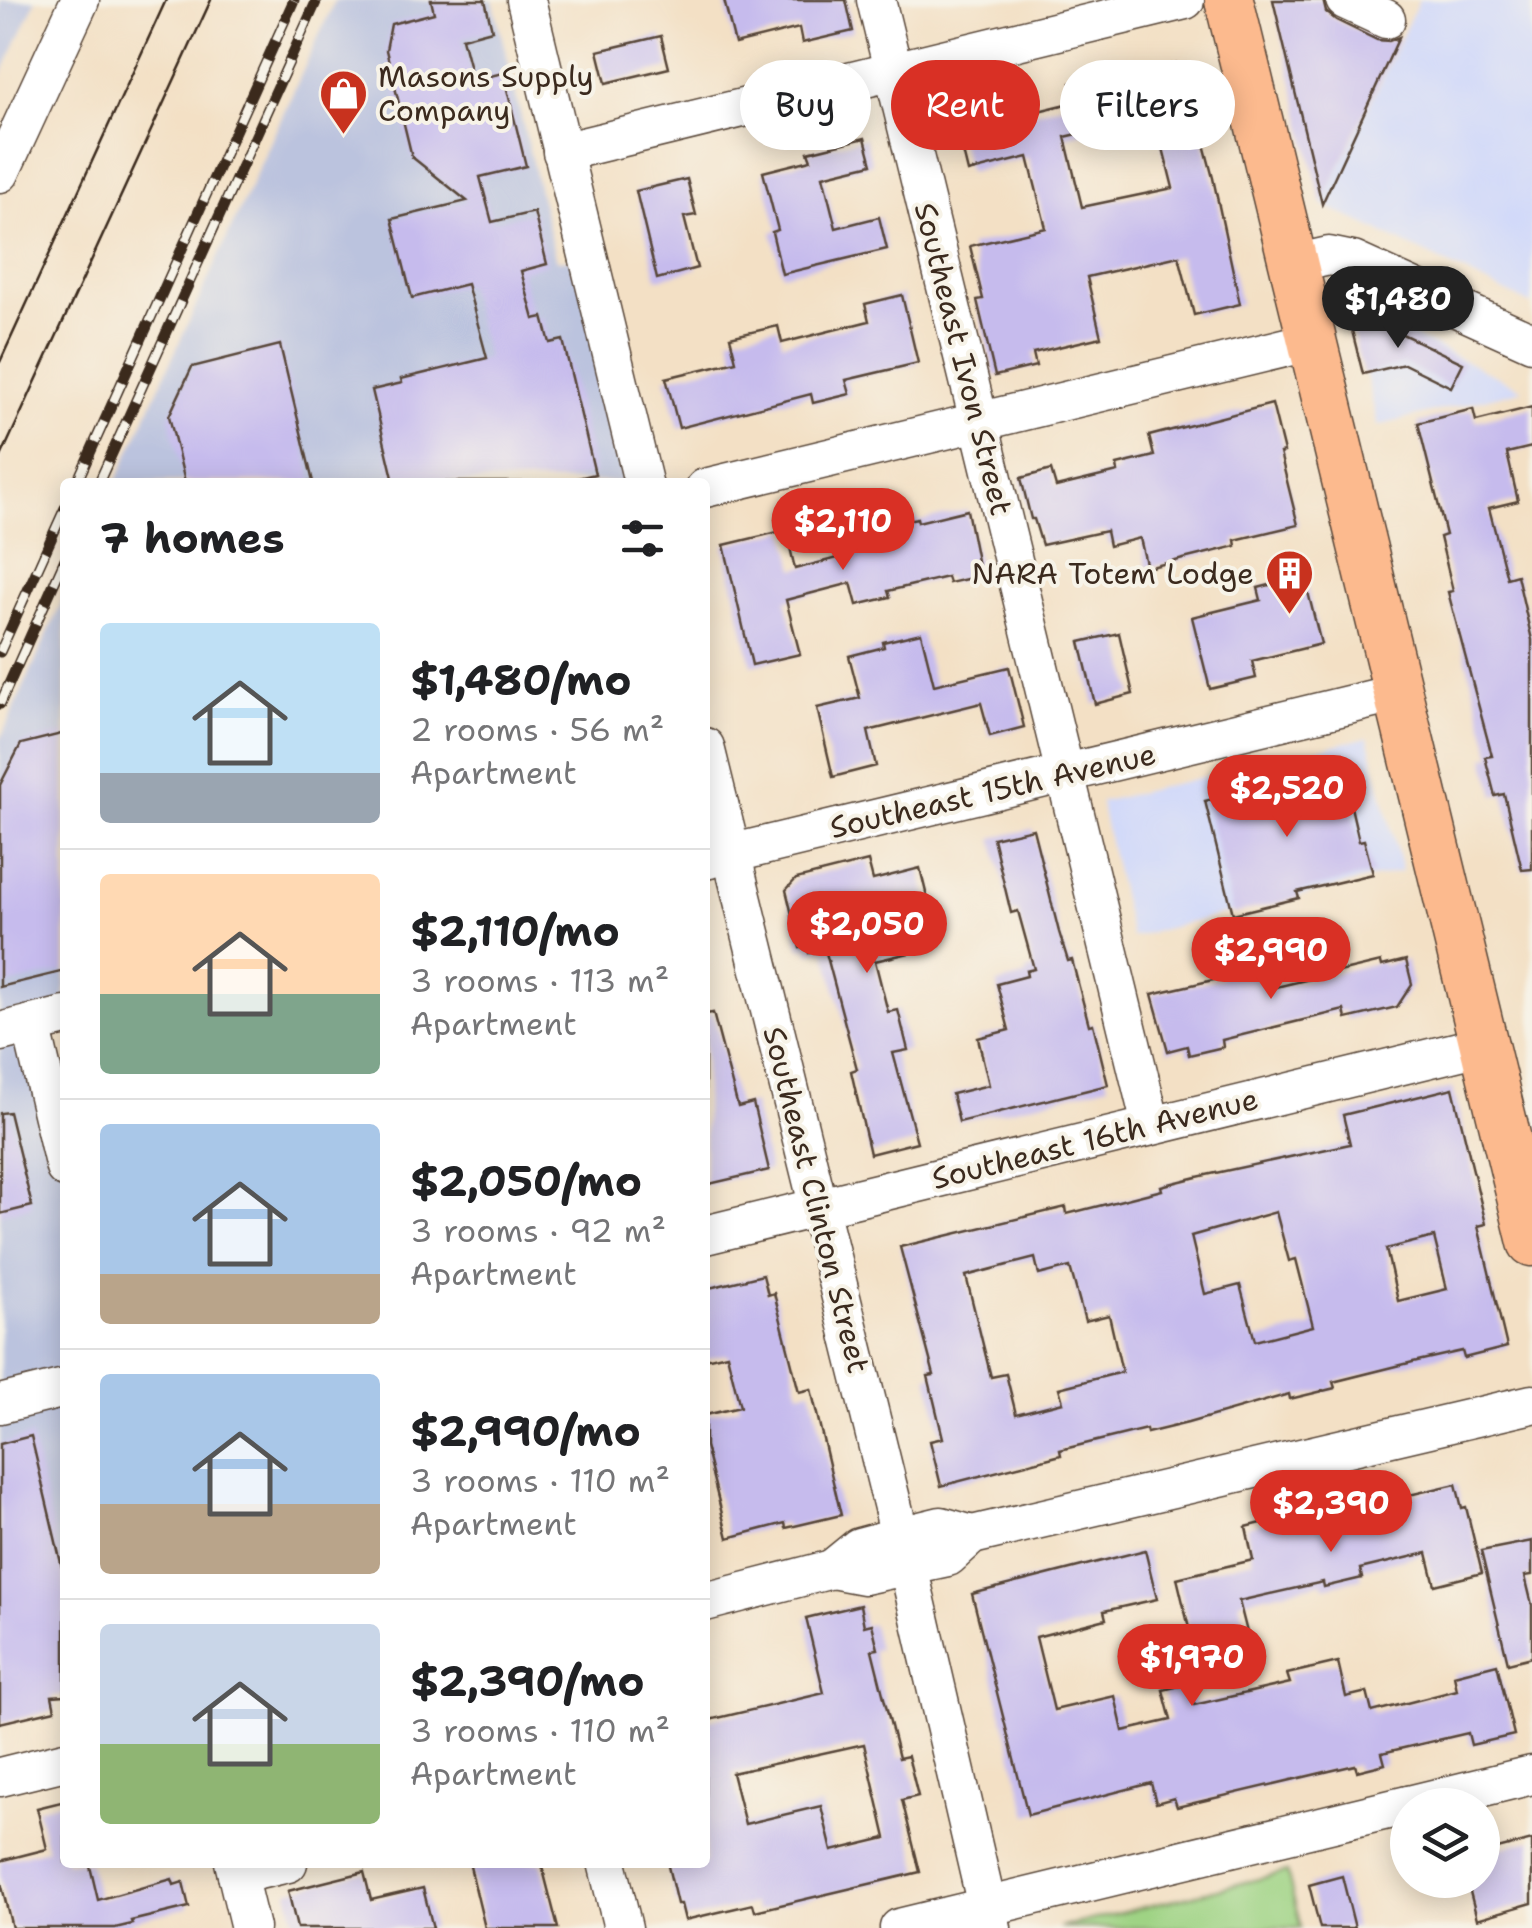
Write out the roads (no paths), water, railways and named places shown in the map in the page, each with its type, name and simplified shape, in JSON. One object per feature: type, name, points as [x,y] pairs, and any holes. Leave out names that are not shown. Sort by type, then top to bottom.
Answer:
[{"type":"main road","points":[[1229,0],[1484,1045],[1518,1125],[1532,1242]]},
{"type":"street","points":[[0,173],[80,0]]},
{"type":"street","points":[[526,0],[642,478]]},
{"type":"street","name":"Southeast Ivon Street","points":[[876,0],[891,63]]},
{"type":"street","points":[[938,60],[1185,0]]},
{"type":"street","points":[[1345,0],[1386,19]]},
{"type":"street","points":[[562,152],[891,71]]},
{"type":"street","name":"Southeast Ivon Street","points":[[912,150],[1151,1125]]},
{"type":"street","points":[[1294,264],[1329,256],[1353,261],[1532,342]]},
{"type":"street","points":[[710,487],[1312,341]]},
{"type":"street","name":"Southeast 15th Avenue","points":[[718,856],[1398,693]]},
{"type":"street","name":"Southeast Clinton Street","points":[[710,789],[718,856],[816,1207],[904,1551],[989,1917]]},
{"type":"street","points":[[32,1024],[60,1146]]},
{"type":"street","name":"Southeast 16th Avenue","points":[[710,1234],[1484,1045]]},
{"type":"street","points":[[0,1404],[60,1389]]},
{"type":"street","points":[[710,1601],[832,1569],[859,1546],[904,1551],[941,1526],[972,1534],[1532,1404]]},
{"type":"street","points":[[0,1777],[60,1761]]},
{"type":"street","points":[[1478,1788],[1532,1775]]},
{"type":"street","points":[[899,1928],[989,1917],[1390,1810]]},
{"type":"street","points":[[608,1868],[623,1928]]},
{"type":"street","points":[[235,1869],[250,1928]]},
{"type":"tram line","points":[[0,362],[166,0]]},
{"type":"tram line","points":[[0,459],[211,0]]},
{"type":"railway","points":[[79,478],[294,0]]},
{"type":"railway","points":[[101,478],[317,0]]},
{"type":"railway","points":[[0,652],[60,519]]},
{"type":"railway","points":[[0,704],[60,570]]},
{"type":"place","name":"Masons Supply Company","points":[[343,136]]},
{"type":"place","name":"NARA Totem Lodge","points":[[1289,616]]}]
